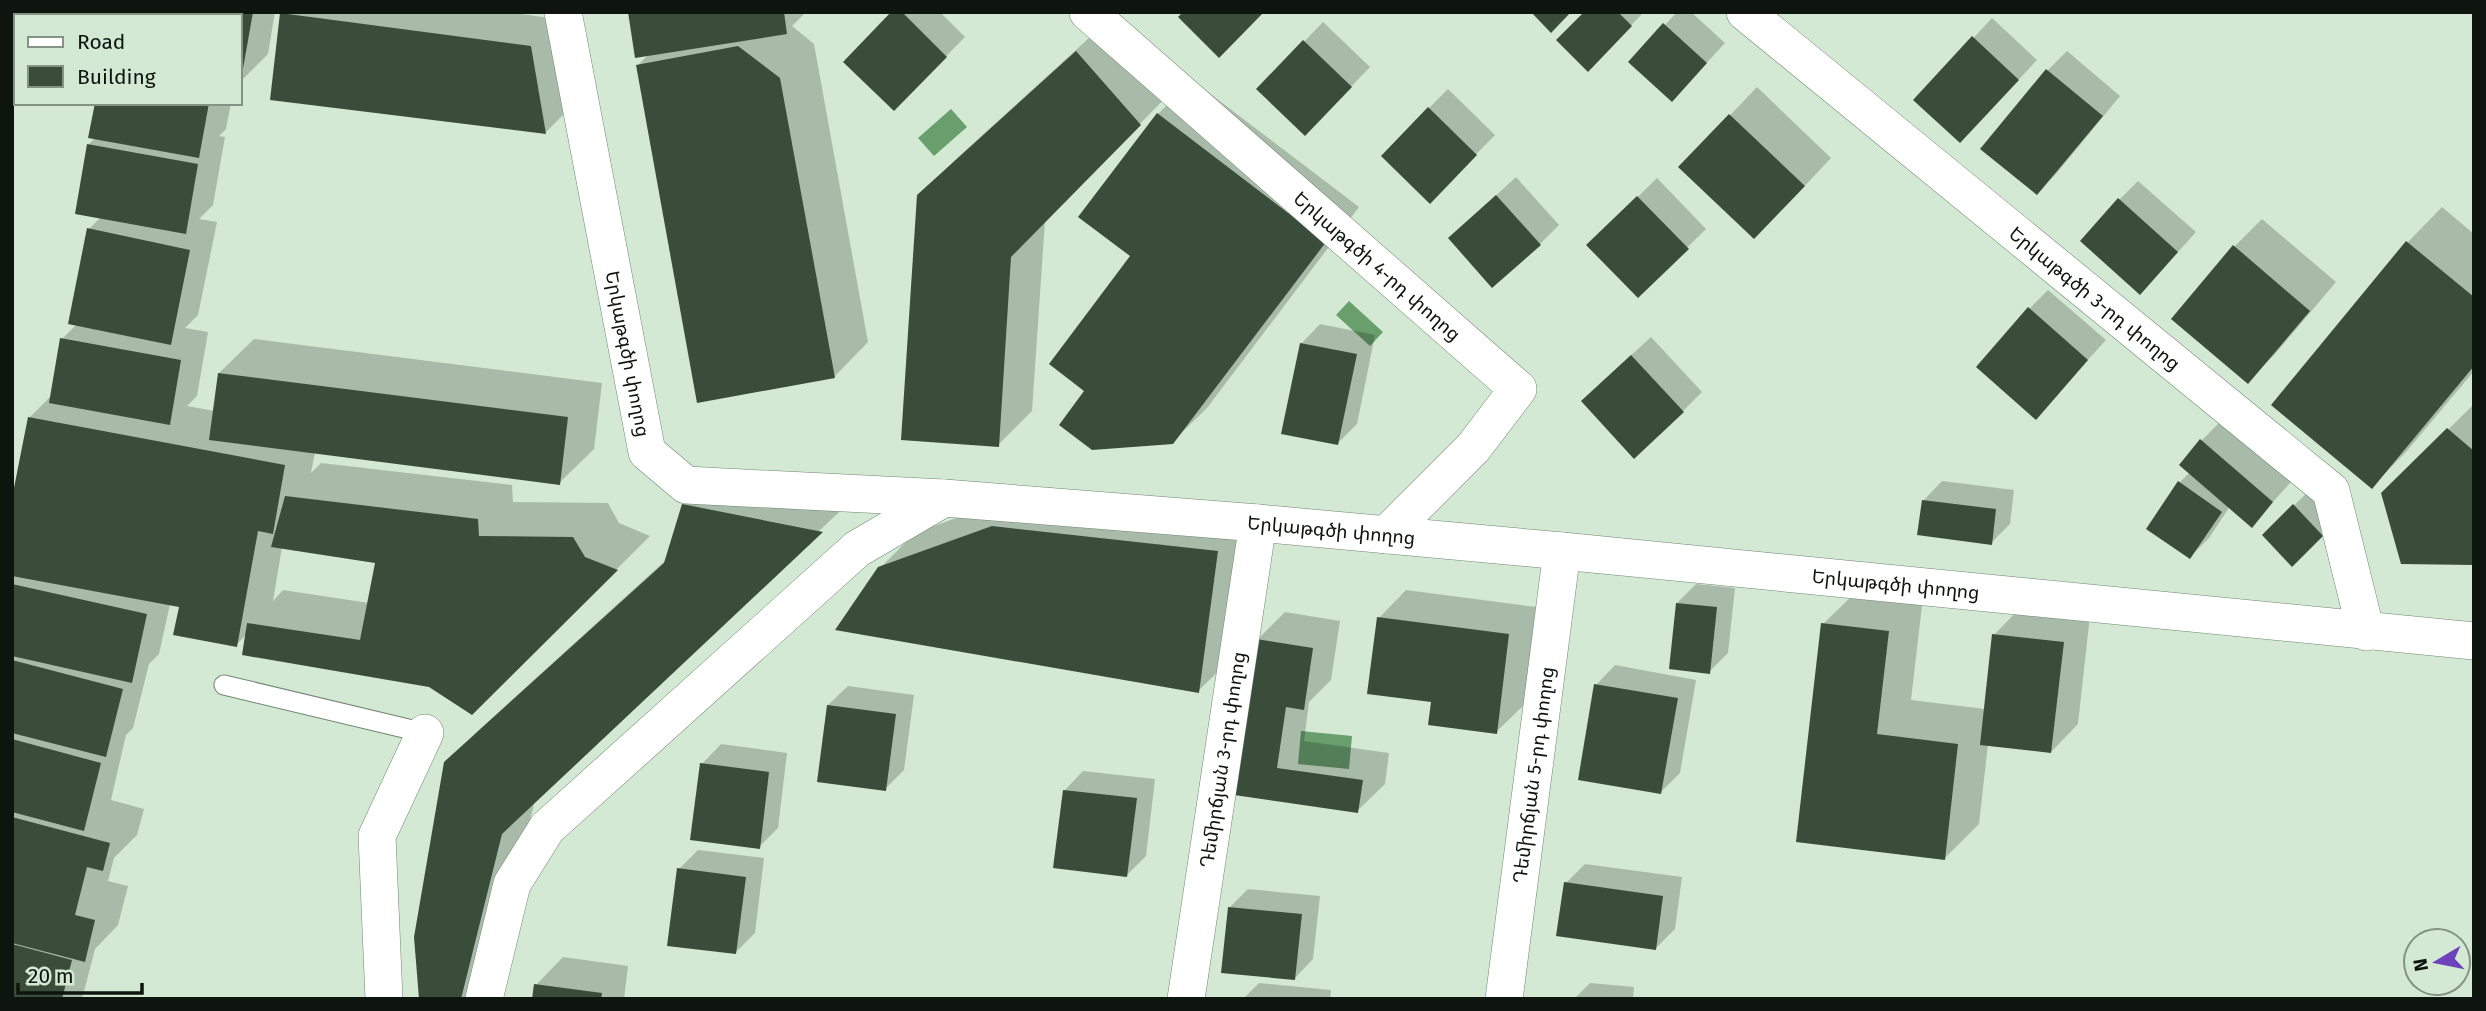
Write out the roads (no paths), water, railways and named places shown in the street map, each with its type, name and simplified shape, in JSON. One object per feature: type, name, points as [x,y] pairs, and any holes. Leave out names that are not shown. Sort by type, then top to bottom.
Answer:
[{"type":"street","points":[[12,20],[13,12]]},
{"type":"street","name":"Երկաթգծի փողոց","points":[[563,12],[647,452],[686,485],[944,498],[1258,523],[2474,641]]},
{"type":"street","name":"Երկաթգծի 4-րդ փողոց","points":[[1088,12],[1518,389],[1473,448],[1386,535]]},
{"type":"street","name":"Երկաթգծի 3-րդ փողոց","points":[[1745,12],[2331,491],[2366,632]]},
{"type":"street","points":[[484,999],[512,884],[547,828],[857,549],[944,498]]},
{"type":"street","name":"Դեմիրճյան 3-րդ փողոց","points":[[1186,999],[1258,523]]},
{"type":"street","name":"Դեմիրճյան 5-րդ փողոց","points":[[1504,999],[1562,551]]},
{"type":"street","points":[[384,999],[377,836],[425,733]]},
{"type":"lane","points":[[224,685],[425,733]]}]
